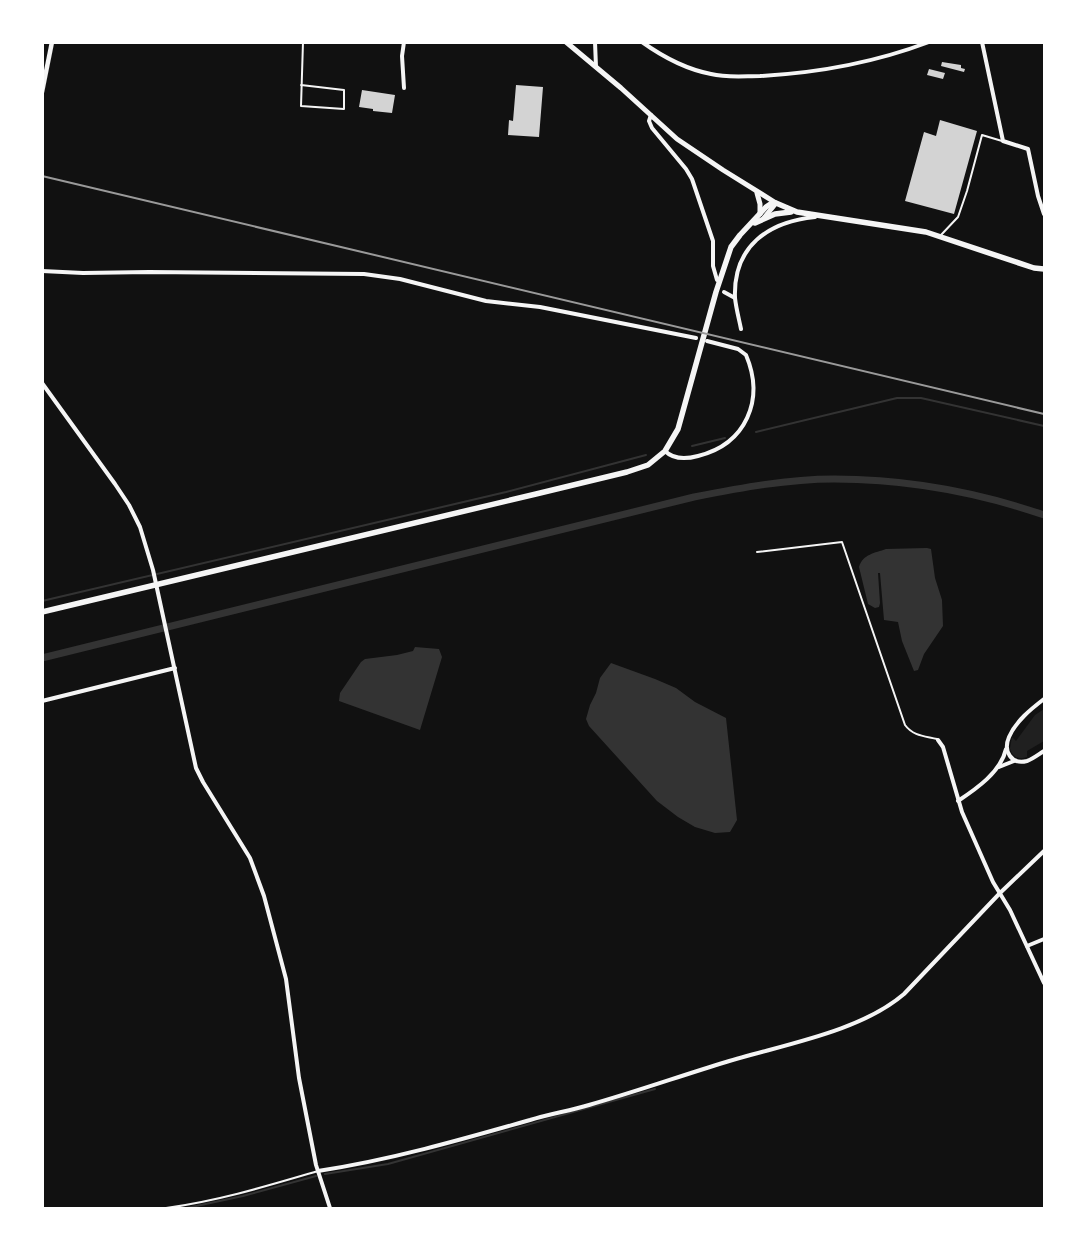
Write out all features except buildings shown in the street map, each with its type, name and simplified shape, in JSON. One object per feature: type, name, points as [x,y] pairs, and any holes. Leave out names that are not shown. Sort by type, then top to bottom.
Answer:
[{"type":"main road","points":[[566,42],[686,146],[757,192],[797,212]]},
{"type":"main road","points":[[757,192],[761,217]]},
{"type":"main road","points":[[42,612],[626,472],[648,465],[665,451],[678,429],[726,258],[734,242],[761,217],[770,204],[776,203]]},
{"type":"main road","points":[[761,217],[797,212],[900,227],[940,236],[1038,269],[1044,269]]},
{"type":"main road","points":[[1029,266],[1044,265]]},
{"type":"street","points":[[42,92],[52,42]]},
{"type":"street","points":[[404,42],[402,56],[404,88]]},
{"type":"street","points":[[595,42],[596,67]]},
{"type":"street","points":[[642,42],[667,58],[689,68],[712,75],[730,76],[784,75],[812,72],[882,57],[929,42]]},
{"type":"street","points":[[982,42],[1003,141],[1028,149],[1038,196],[1044,214]]},
{"type":"street","points":[[651,115],[649,121],[652,128],[689,173],[695,185],[714,242],[713,266],[717,280]]},
{"type":"street","points":[[741,329],[736,298],[737,278],[751,246],[771,228],[784,223],[822,216]]},
{"type":"street","points":[[42,272],[84,274],[149,272],[364,274],[400,279],[486,301],[540,307],[696,338]]},
{"type":"street","points":[[724,292],[736,298]]},
{"type":"street","points":[[665,451],[679,458],[695,457],[710,453],[722,447],[740,430],[749,414],[753,400],[753,386],[748,359],[742,351],[707,341]]},
{"type":"street","points":[[42,382],[129,505],[140,527],[153,570],[196,768],[250,858],[264,896],[276,938],[288,988],[299,1078],[318,1171],[330,1208]]},
{"type":"street","points":[[42,701],[175,668]]},
{"type":"street","points":[[958,801],[971,792],[997,768],[1003,759],[1010,736],[1018,723],[1044,699]]},
{"type":"street","points":[[938,740],[943,747],[958,801],[987,868],[1044,983]]},
{"type":"street","points":[[1007,747],[1014,761]]},
{"type":"street","points":[[997,768],[1014,761],[1026,761],[1044,751]]},
{"type":"street","points":[[318,1171],[423,1150],[589,1105],[806,1040],[859,1021],[885,1008],[904,994],[1000,893],[1044,851]]},
{"type":"street","points":[[1027,946],[1044,939]]},
{"type":"lane","points":[[301,85],[344,90],[344,109],[301,106],[301,85],[303,42]]},
{"type":"lane","points":[[940,236],[956,220],[964,201],[982,136],[1003,141]]},
{"type":"lane","points":[[757,552],[842,542],[905,725],[916,734],[938,740]]},
{"type":"lane","points":[[166,1208],[227,1197],[318,1171]]},
{"type":"shaded area","points":[[886,549],[931,549],[935,578],[942,600],[943,626],[924,654],[918,670],[914,671],[902,641],[898,622],[884,620],[880,573],[878,573],[880,603],[879,607],[875,608],[868,604],[859,567],[866,557]]},
{"type":"shaded area","points":[[415,647],[439,649],[442,657],[420,730],[339,701],[340,693],[365,659],[397,655],[413,651]]},
{"type":"shaded area","points":[[611,663],[676,688],[695,702],[726,718],[737,820],[730,832],[715,833],[695,827],[678,817],[657,801],[589,726],[586,719],[590,705],[600,678]]},
{"type":"shaded area","points":[[1044,709],[1044,741],[1027,751],[1027,757],[1016,757],[1012,754],[1010,748],[1012,737],[1016,741],[1035,715]]},
{"type":"waterway","points":[[756,432],[897,398],[921,398],[1044,426]]},
{"type":"waterway","points":[[692,446],[725,438]]},
{"type":"waterway","points":[[42,601],[506,492],[646,455]]},
{"type":"waterway","points":[[42,658],[694,497],[764,485],[816,479],[888,481],[941,488],[993,500],[1044,515]]},
{"type":"waterway","points":[[325,1174],[388,1164],[655,1089]]},
{"type":"waterway","points":[[187,1208],[243,1196],[316,1176]]},
{"type":"railway","points":[[42,176],[1044,414]]}]
